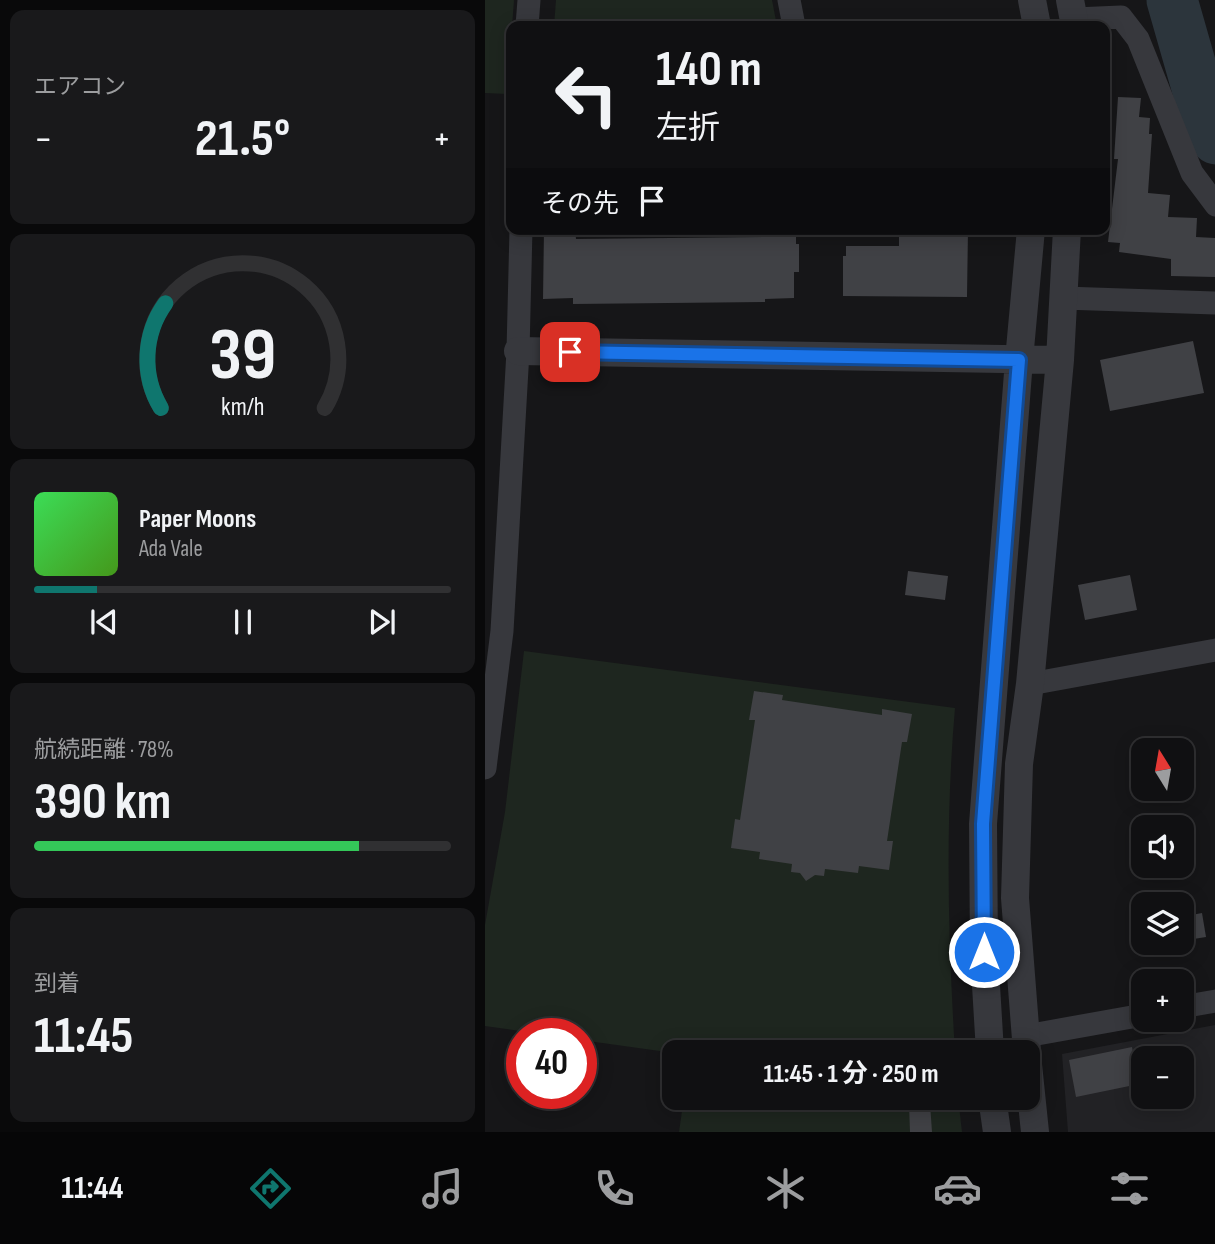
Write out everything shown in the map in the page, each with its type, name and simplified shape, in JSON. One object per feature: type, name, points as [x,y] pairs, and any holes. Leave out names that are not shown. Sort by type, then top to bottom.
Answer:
[{"type":"street","points":[[527,21],[529,0]]},
{"type":"street","points":[[789,0],[793,21]]},
{"type":"street","points":[[1032,0],[1036,21]]},
{"type":"street","points":[[1073,15],[1121,17],[1138,39],[1192,173],[1215,205]]},
{"type":"street","points":[[485,768],[502,631],[518,351],[521,235]]},
{"type":"street","points":[[989,1040],[984,952],[983,824],[1030,235]]},
{"type":"street","points":[[1026,1040],[1015,898],[1019,764],[1030,684],[1060,360],[1067,235]]},
{"type":"street","points":[[1063,298],[1215,303]]},
{"type":"street","points":[[518,351],[1060,360]]},
{"type":"street","points":[[1030,684],[1215,650]]},
{"type":"street","points":[[1194,1005],[1215,1001]]},
{"type":"street","points":[[1040,1044],[1131,1018]]},
{"type":"street","points":[[994,1110],[997,1132]]},
{"type":"street","points":[[1033,1110],[1035,1132]]},
{"type":"shaded area","points":[[485,0],[514,0],[512,21],[506,21],[506,94],[485,93]]},
{"type":"shaded area","points":[[556,0],[772,0],[776,21],[554,21]]},
{"type":"shaded area","points":[[524,651],[955,708],[949,880],[954,1040],[662,1040],[662,1051],[597,1042],[597,1018],[506,1018],[506,1029],[485,1026],[485,925],[505,812]]},
{"type":"shaded area","points":[[1215,1025],[1215,1132],[1068,1132],[1062,1054],[1178,1032],[1194,1032],[1194,1029]]},
{"type":"shaded area","points":[[682,1110],[959,1110],[962,1132],[679,1132]]},
{"type":"building","points":[[1118,97],[1141,98],[1139,117],[1150,118],[1149,134],[1152,134],[1148,193],[1170,195],[1168,217],[1197,218],[1196,237],[1216,238],[1216,277],[1171,276],[1171,259],[1119,252],[1120,243],[1108,242],[1118,159],[1114,159]]},
{"type":"building","points":[[544,235],[576,235],[576,239],[796,235],[796,244],[799,244],[799,272],[794,272],[794,298],[765,299],[765,302],[573,304],[573,298],[543,299]]},
{"type":"building","points":[[899,235],[968,235],[967,297],[843,296],[843,256],[846,256],[846,246],[899,246]]},
{"type":"building","points":[[1193,341],[1204,393],[1110,411],[1100,360]]},
{"type":"building","points":[[908,571],[948,576],[945,600],[905,595]]},
{"type":"building","points":[[1130,575],[1137,610],[1085,620],[1078,585]]},
{"type":"building","points":[[754,691],[783,695],[782,700],[882,715],[882,709],[912,714],[907,742],[902,742],[887,841],[893,841],[889,870],[859,866],[858,873],[825,869],[824,876],[815,875],[806,881],[800,873],[791,872],[792,864],[759,859],[760,852],[731,848],[735,819],[740,820],[755,720],[749,720]]},
{"type":"building","points":[[1202,913],[1206,937],[1194,939],[1194,915]]},
{"type":"building","points":[[1131,1047],[1131,1086],[1076,1097],[1069,1060]]},
{"type":"building","points":[[909,1110],[930,1110],[932,1132],[910,1132]]},
{"type":"waterway","points":[[1172,0],[1202,105],[1216,139]]},
{"type":"route","points":[[570,352],[1019,360],[983,824],[984,952]]}]
